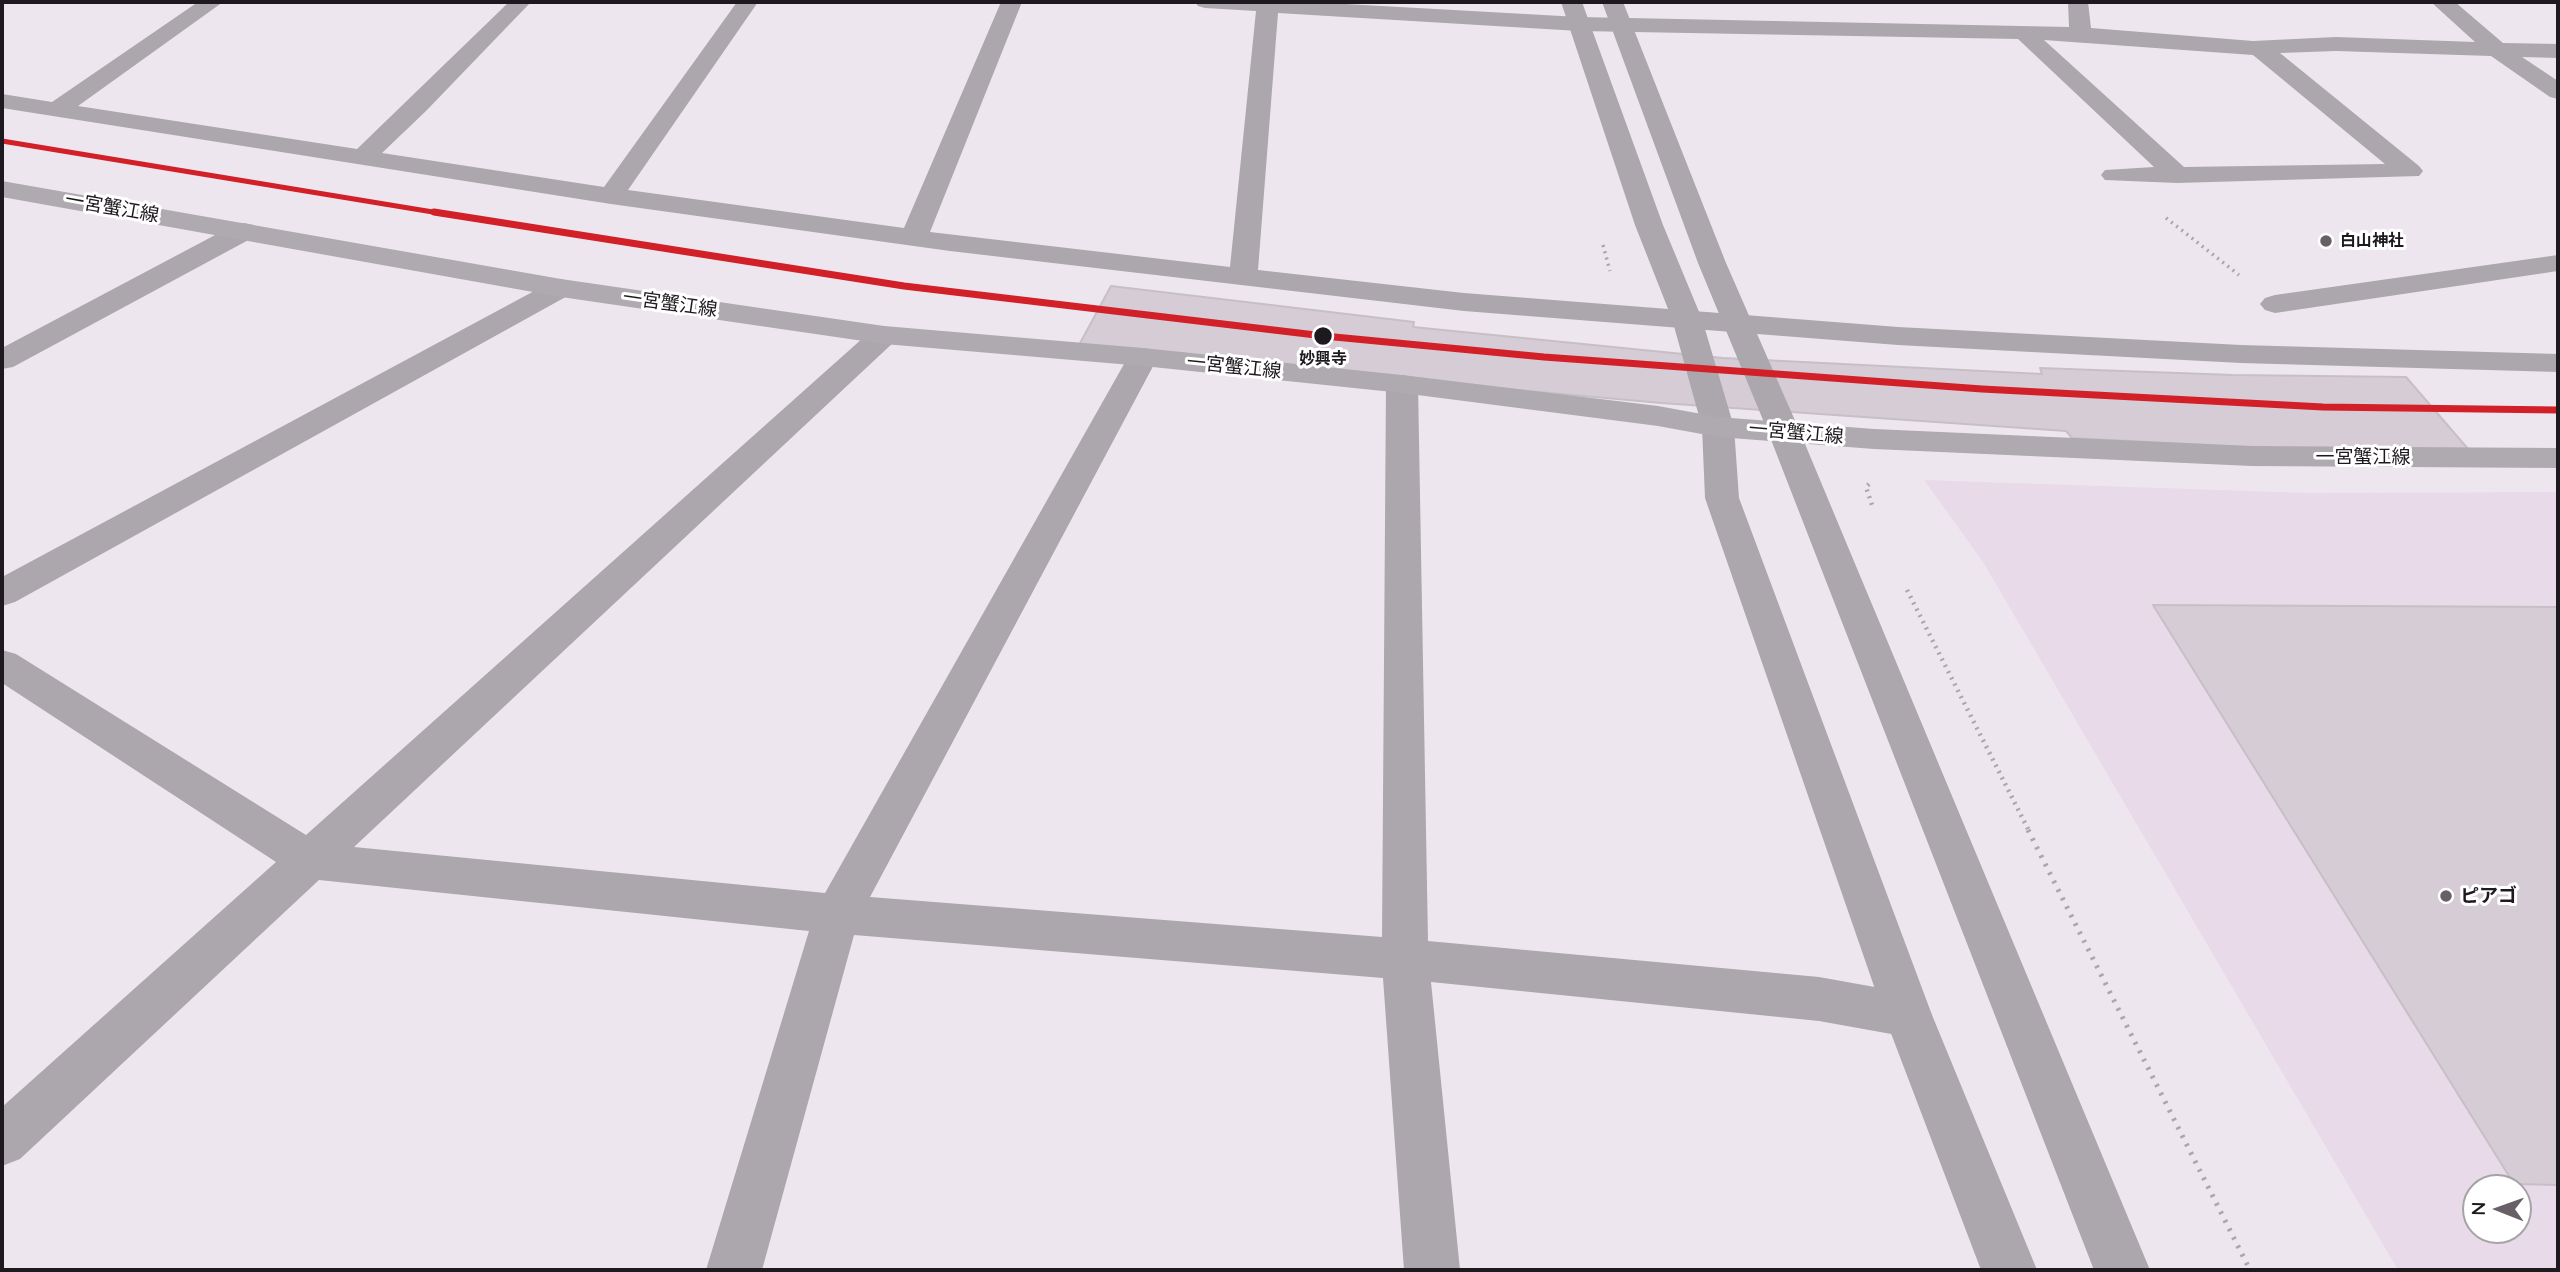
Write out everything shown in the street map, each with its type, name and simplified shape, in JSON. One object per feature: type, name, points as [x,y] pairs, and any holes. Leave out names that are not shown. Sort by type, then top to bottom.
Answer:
[{"type":"main road","name":"一宮蟹江線","points":[[2,189],[561,288],[884,335],[1143,357],[1402,384],[1658,416],[1718,427],[1874,439],[2252,456],[2558,458]]},
{"type":"street","points":[[56,110],[212,2]]},
{"type":"street","points":[[362,158],[418,106],[521,2]]},
{"type":"street","points":[[611,196],[748,2]]},
{"type":"street","points":[[914,238],[1012,2]]},
{"type":"street","points":[[1205,2],[1899,21],[2024,33],[2080,34],[2259,48],[2336,44],[2558,51]]},
{"type":"street","points":[[2078,2],[2080,34]]},
{"type":"street","points":[[2442,2],[2498,50],[2558,92]]},
{"type":"street","points":[[1243,277],[1268,4]]},
{"type":"street","points":[[1575,13],[1649,225],[1687,319],[1718,427],[1722,498],[1908,1015],[2009,1270]]},
{"type":"street","points":[[1616,13],[1737,323],[1784,432],[2122,1270]]},
{"type":"street","points":[[2024,33],[2177,175]]},
{"type":"street","points":[[2114,175],[2410,171],[2259,48]]},
{"type":"street","points":[[2,102],[611,196],[914,238],[1464,302],[1898,336],[2241,354],[2558,363]]},
{"type":"street","points":[[2,360],[244,231]]},
{"type":"street","points":[[2275,304],[2558,263]]},
{"type":"street","points":[[2,593],[561,288]]},
{"type":"street","points":[[2,1141],[884,335]]},
{"type":"street","points":[[734,1270],[837,914],[1143,357]]},
{"type":"street","points":[[1402,384],[1405,958],[1432,1270]]},
{"type":"street","points":[[2,664],[311,861],[837,914],[1405,958],[1819,999],[1908,1015]]},
{"type":"path","points":[[2114,175],[2275,304]]},
{"type":"path","points":[[1901,578],[2250,1270]]},
{"type":"shaded area","points":[[1924,480],[2309,493],[2558,492],[2558,1270],[2398,1270],[1983,562]]},
{"type":"building","name":"妙興寺","points":[[1111,286],[1414,322],[1413,327],[1723,358],[2042,374],[2040,368],[2233,375],[2406,377],[2469,450],[2282,449],[2072,438],[2066,431],[1661,403],[1396,379],[1079,345]]},
{"type":"building","name":"ピアゴ","points":[[2153,605],[2558,607],[2558,1185],[2532,1184],[2532,1174],[2508,1174]]},
{"type":"transit line","points":[[2,141],[641,246],[904,286],[1324,336],[1544,357],[1982,389],[2323,407],[2558,410]]},
{"type":"place","name":"白山神社","points":[[2326,241]]},
{"type":"place","name":"妙興寺","points":[[1323,336]]},
{"type":"place","name":"ピアゴ","points":[[2446,896]]}]
